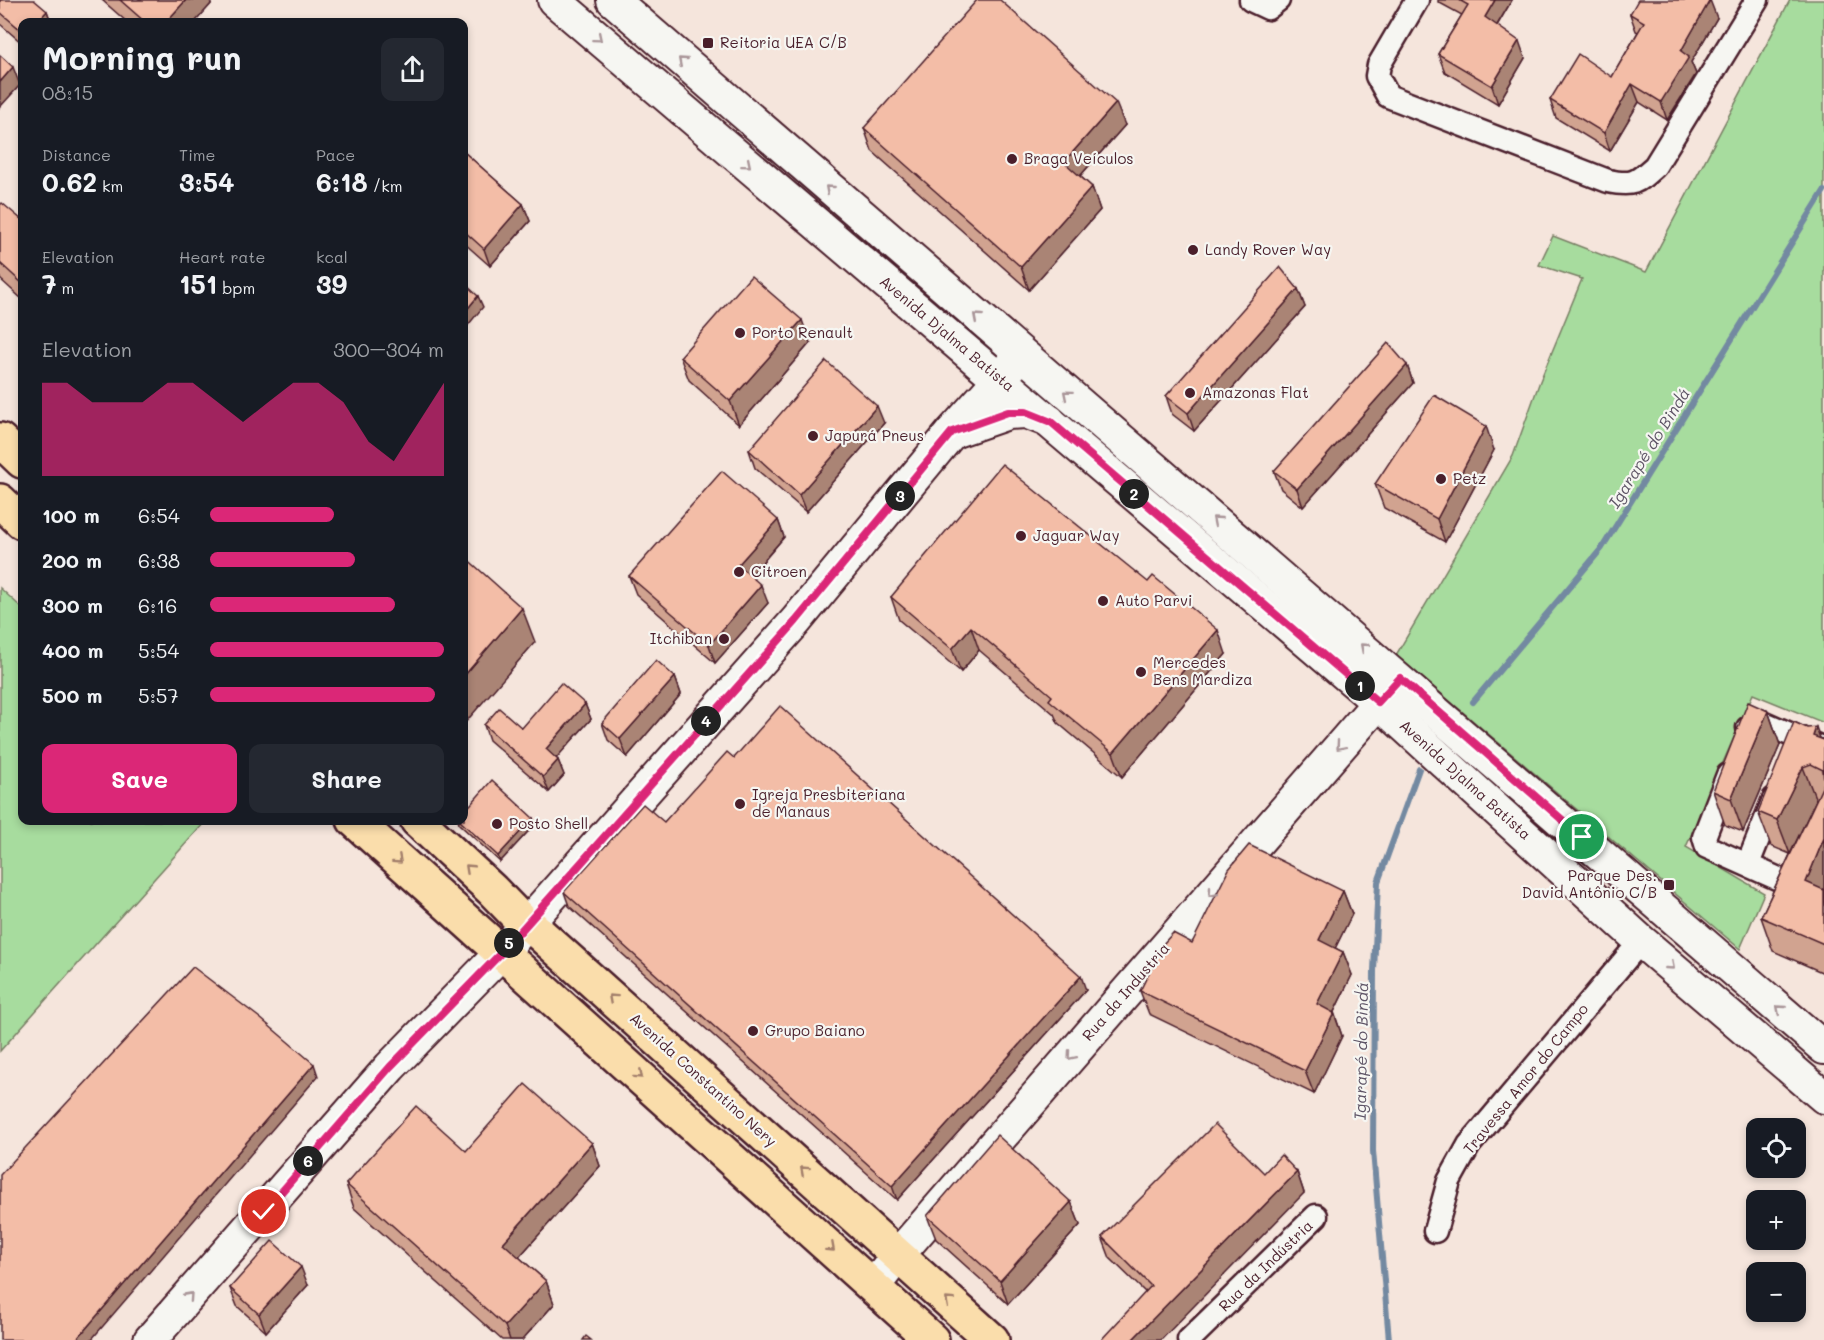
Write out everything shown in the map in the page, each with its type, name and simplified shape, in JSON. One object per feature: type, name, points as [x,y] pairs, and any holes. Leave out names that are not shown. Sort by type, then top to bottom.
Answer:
[{"type":"highway","points":[[0,440],[18,457]]},
{"type":"highway","points":[[0,501],[18,518]]},
{"type":"highway","points":[[360,825],[932,1340]]},
{"type":"highway","name":"Avenida Constantino Nery","points":[[422,825],[525,924],[529,924],[993,1340]]},
{"type":"main road","name":"Avenida Djalma Batista","points":[[554,0],[1378,702],[1641,941],[1824,1098]]},
{"type":"main road","points":[[613,0],[1021,355],[1400,678],[1824,1048]]},
{"type":"main road","points":[[150,1340],[390,1067],[502,952],[796,621],[952,432],[1021,355]]},
{"type":"main road","points":[[952,432],[1008,412],[1026,412],[1051,422]]},
{"type":"main road","name":"Rua da Industria","points":[[874,1286],[898,1255],[1400,678]]},
{"type":"street","points":[[1417,0],[1379,65],[1377,76],[1388,96],[1608,181],[1628,185],[1640,180],[1655,166],[1757,0]]},
{"type":"street","points":[[1824,749],[1762,722],[1756,722],[1746,731],[1704,837],[1707,847],[1714,851],[1781,880],[1791,879],[1795,875],[1824,811]]},
{"type":"street","points":[[1791,759],[1799,738]]},
{"type":"street","points":[[1748,864],[1782,780]]},
{"type":"street","name":"Travessa Amor do Campo","points":[[1435,1231],[1449,1181],[1469,1145],[1641,941]]},
{"type":"street","name":"Rua da Indústria","points":[[1189,1340],[1316,1216]]},
{"type":"green space","points":[[1790,0],[1824,0],[1824,723],[1753,694],[1686,847],[1764,893],[1740,949],[1396,655],[1513,456],[1540,381],[1582,279],[1539,265],[1553,236],[1646,272]]},
{"type":"green space","points":[[0,588],[18,604],[18,825],[202,825],[0,1051]]},
{"type":"building","points":[[0,0],[34,0],[47,11],[41,18],[18,18],[18,28],[0,12]]},
{"type":"building","points":[[120,0],[186,0],[170,18],[140,18]]},
{"type":"building","points":[[977,0],[1000,0],[1116,103],[1064,162],[1092,187],[1021,267],[864,128]]},
{"type":"building","points":[[1459,0],[1495,0],[1485,17],[1519,41],[1492,86],[1438,54],[1468,5]]},
{"type":"building","points":[[1638,0],[1710,0],[1681,51],[1689,57],[1661,102],[1632,84],[1604,133],[1550,100],[1578,54],[1612,77],[1644,22],[1630,14]]},
{"type":"building","points":[[0,55],[13,67],[0,82]]},
{"type":"building","points":[[468,156],[523,204],[484,249],[468,235]]},
{"type":"building","points":[[2,203],[18,217],[18,279],[0,263],[0,205]]},
{"type":"building","points":[[1280,267],[1298,289],[1188,413],[1166,396]]},
{"type":"building","points":[[751,276],[802,320],[730,401],[680,357]]},
{"type":"building","points":[[468,287],[478,296],[468,308]]},
{"type":"building","points":[[1388,343],[1407,365],[1297,489],[1274,471]]},
{"type":"building","points":[[826,361],[877,406],[799,495],[749,450]]},
{"type":"building","points":[[1434,395],[1486,426],[1437,519],[1375,484]]},
{"type":"building","points":[[1002,464],[1148,582],[1153,576],[1218,630],[1113,753],[1049,700],[1052,696],[971,627],[952,649],[891,597]]},
{"type":"building","points":[[722,471],[778,520],[738,565],[761,585],[709,645],[629,576]]},
{"type":"building","points":[[468,560],[522,608],[468,671]]},
{"type":"building","points":[[656,660],[675,677],[620,739],[602,723]]},
{"type":"building","points":[[561,683],[585,704],[546,749],[558,760],[543,777],[484,725],[499,708],[522,728]]},
{"type":"building","points":[[1748,702],[1768,711],[1731,799],[1713,791]]},
{"type":"building","points":[[780,706],[1081,976],[892,1186],[564,892],[643,804],[664,822],[727,752],[734,758]]},
{"type":"building","points":[[1794,722],[1807,728],[1816,727],[1813,736],[1824,740],[1824,783],[1823,770],[1811,764],[1803,767],[1777,820],[1758,812]]},
{"type":"building","name":"Posto Shell","points":[[492,780],[533,818],[498,856],[464,825],[468,825],[468,807]]},
{"type":"building","points":[[1824,783],[1824,838],[1806,882],[1824,890],[1824,944],[1761,917]]},
{"type":"building","points":[[1249,845],[1343,891],[1319,940],[1343,952],[1317,1004],[1334,1013],[1305,1071],[1140,991],[1163,944],[1173,933],[1192,943],[1229,869]]},
{"type":"building","points":[[193,967],[260,1018],[314,1064],[76,1340],[0,1340],[0,1175]]},
{"type":"building","points":[[525,1084],[592,1143],[503,1243],[546,1281],[505,1326],[346,1184],[416,1106],[466,1151]]},
{"type":"building","points":[[1215,1124],[1264,1173],[1281,1155],[1297,1172],[1132,1340],[1101,1340],[1151,1286],[1102,1237]]},
{"type":"building","points":[[997,1135],[1071,1202],[1000,1281],[927,1216]]},
{"type":"building","points":[[272,1241],[301,1267],[259,1314],[230,1288]]},
{"type":"waterway","name":"Igarapé do Bindá","points":[[1473,702],[1602,548],[1824,191]]},
{"type":"waterway","name":"Igarapé do Bindá","points":[[1389,1340],[1373,1151],[1374,971],[1378,882],[1419,769]]},
{"type":"place","name":"Reitoria UEA C/B","points":[[708,43]]},
{"type":"place","name":"Braga Veículos","points":[[1012,159]]},
{"type":"place","name":"Landy Rover Way","points":[[1193,250]]},
{"type":"place","name":"Porto Renault","points":[[740,333]]},
{"type":"place","name":"Amazonas Flat","points":[[1190,393]]},
{"type":"place","name":"Japurá Pneus","points":[[813,436]]},
{"type":"place","name":"Petz","points":[[1441,479]]},
{"type":"place","name":"Jaguar Way","points":[[1021,536]]},
{"type":"place","name":"Citroen","points":[[739,572]]},
{"type":"place","name":"Auto Parvi","points":[[1103,601]]},
{"type":"place","name":"Itchiban","points":[[724,639]]},
{"type":"place","name":"Mercedes Bens Mardiza","points":[[1141,672]]},
{"type":"place","name":"Igreja Presbiteriana de Manaus","points":[[740,804]]},
{"type":"place","name":"Posto Shell","points":[[497,824]]},
{"type":"place","name":"Parque Des. David Antônio C/B","points":[[1669,885]]},
{"type":"place","name":"Grupo Baiano","points":[[753,1031]]},
{"type":"route","points":[[264,1212],[390,1067],[502,952],[796,621],[952,432],[991,420],[1008,412],[1026,412],[1051,422],[1378,702],[1400,678],[1582,837]]}]
